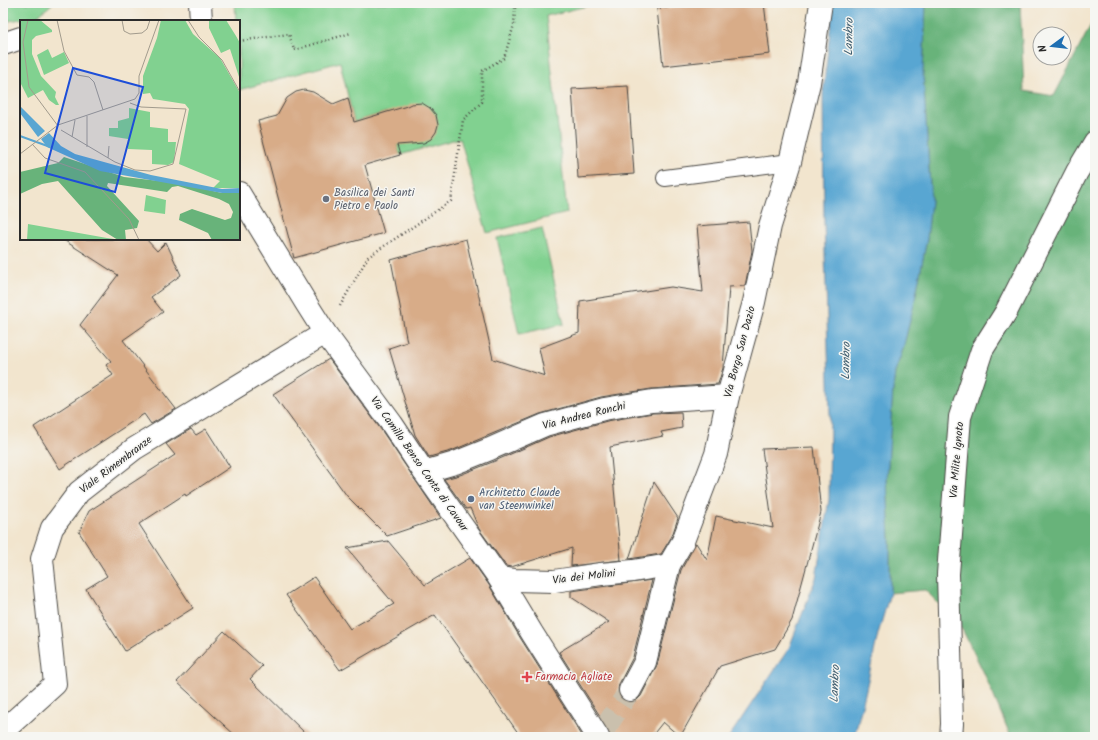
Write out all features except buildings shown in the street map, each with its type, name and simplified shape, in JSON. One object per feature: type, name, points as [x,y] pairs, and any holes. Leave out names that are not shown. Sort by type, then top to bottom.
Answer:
[{"type":"street","points":[[200,3],[201,20]]},
{"type":"street","name":"Via Borgo San Dazio","points":[[630,690],[646,662],[669,565],[684,541],[716,454],[728,396],[754,302],[770,226],[790,162],[809,83],[821,3]]},
{"type":"street","points":[[3,44],[20,38]]},
{"type":"street","name":"Via Milite Ignoto","points":[[951,737],[952,724],[948,574],[960,417],[982,350],[1006,312],[1077,172],[1095,142]]},
{"type":"street","name":"Via Camillo Benso Conte di Cavour","points":[[240,195],[325,333],[392,424],[499,578],[535,639],[600,735]]},
{"type":"street","name":"Viale Rimembranze","points":[[3,731],[55,684],[42,560],[52,528],[79,492],[134,449],[325,333]]},
{"type":"street","name":"Via Andrea Ronchi","points":[[424,472],[462,460],[545,425],[604,409],[652,401],[728,396]]},
{"type":"street","name":"Via dei Molini","points":[[499,578],[554,581],[669,565]]},
{"type":"lane","points":[[665,178],[790,162]]},
{"type":"path","points":[[325,333],[368,257],[451,201],[463,120],[482,102],[482,71],[504,58],[514,25],[515,8],[510,3]]},
{"type":"path","points":[[240,41],[289,34],[294,50],[351,33]]},
{"type":"green space","points":[[3,3],[53,3],[38,16],[3,22]]},
{"type":"green space","points":[[235,3],[599,3],[546,16],[567,213],[487,233],[460,138],[400,155],[387,112],[354,122],[340,62],[240,90],[240,20],[236,20]]},
{"type":"green space","points":[[926,3],[1020,3],[1024,91],[1054,96],[1070,66],[1072,66],[1072,61],[1095,17],[1095,737],[1011,737],[984,673],[963,631],[925,590],[890,593],[890,540],[887,480],[893,389],[895,372],[903,349],[914,304],[927,239],[931,201],[923,72]]},
{"type":"green space","points":[[542,228],[564,324],[519,334],[497,238]]},
{"type":"water","name":"Lambro","points":[[833,3],[926,3],[923,72],[931,201],[927,239],[914,304],[903,349],[895,372],[893,389],[887,480],[890,540],[890,593],[878,634],[854,737],[729,737],[789,648],[816,578],[829,499],[830,415],[824,221],[823,94]]},
{"type":"tunnel","points":[[603,731],[630,690]]},
{"type":"place","name":"Basilica dei Santi Pietro e Paolo","points":[[326,199]]},
{"type":"place","name":"Architetto Claude van Steenwinkel","points":[[471,499]]},
{"type":"place","name":"Farmacia Agliate","points":[[527,677]]}]
